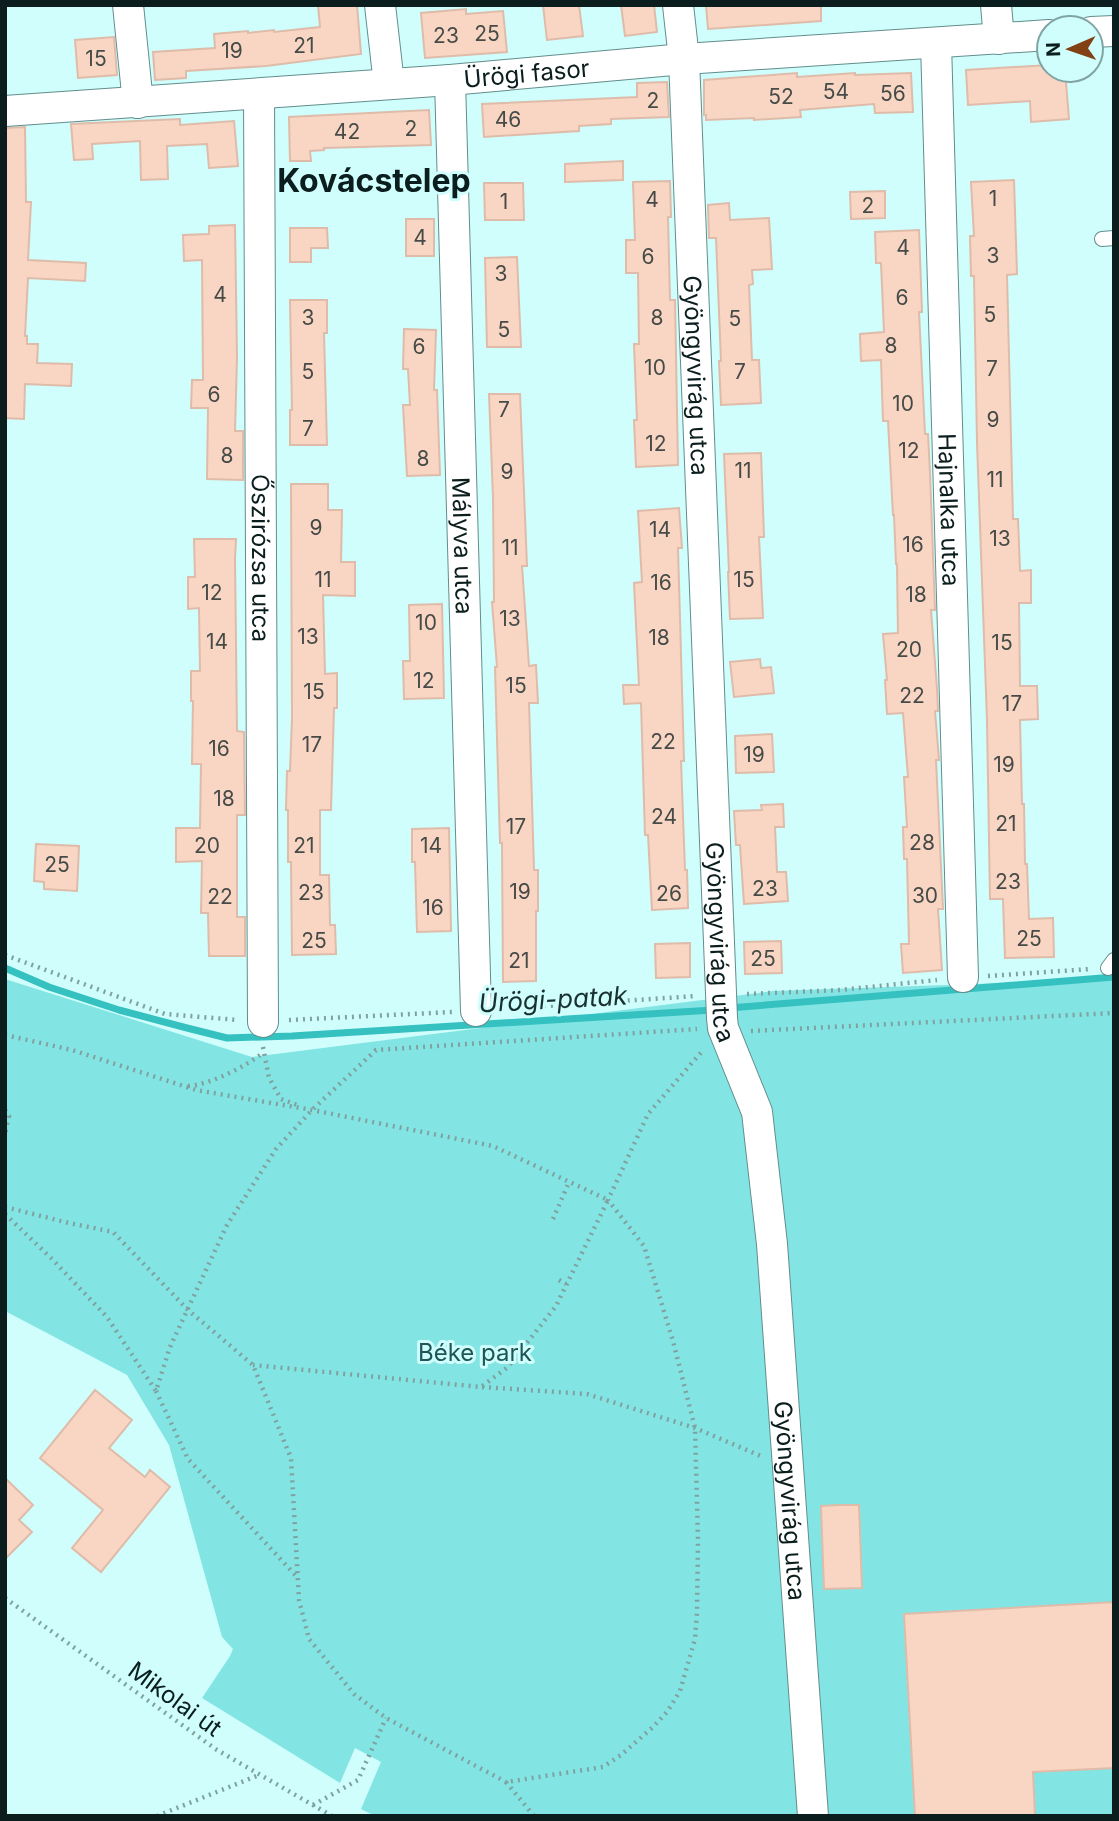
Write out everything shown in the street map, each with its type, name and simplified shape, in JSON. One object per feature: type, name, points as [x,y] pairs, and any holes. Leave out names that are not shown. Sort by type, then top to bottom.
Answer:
[{"type":"street","points":[[128,5],[138,103]]},
{"type":"street","points":[[380,5],[389,84]]},
{"type":"street","name":"Gyöngyvirág utca","points":[[678,5],[684,59],[729,995],[727,1038],[757,1112],[772,1244],[813,1816]]},
{"type":"street","points":[[996,5],[999,39]]},
{"type":"street","name":"Ürögi fasor","points":[[5,111],[450,80],[684,59],[1035,37]]},
{"type":"street","name":"Hajnalka utca","points":[[936,43],[963,977]]},
{"type":"street","name":"Mályva utca","points":[[450,80],[476,1011]]},
{"type":"street","name":"Őszirózsa utca","points":[[259,94],[263,1022]]},
{"type":"path","points":[[5,954],[164,1014],[263,1022]]},
{"type":"path","points":[[729,995],[840,990],[1111,964]]},
{"type":"path","points":[[156,1391],[170,1347],[227,1225],[276,1149],[312,1110],[376,1050],[727,1038],[749,1032],[1114,1013]]},
{"type":"path","points":[[5,1035],[72,1050],[196,1090],[494,1146],[608,1199],[644,1246],[673,1341],[695,1428],[698,1540],[698,1612],[695,1639],[680,1690],[667,1712],[621,1755],[603,1767],[506,1782]]},
{"type":"path","points":[[481,1387],[508,1367],[556,1306],[648,1114],[727,1038]]},
{"type":"path","points":[[184,1087],[197,1085],[244,1067],[263,1053],[269,1077],[281,1099],[312,1110]]},
{"type":"path","points":[[5,1110],[9,1116],[5,1134]]},
{"type":"path","points":[[554,1219],[569,1182]]},
{"type":"path","points":[[5,1206],[113,1232],[188,1310],[253,1365],[291,1458],[299,1600],[309,1639],[354,1694],[386,1718],[506,1782],[534,1816]]},
{"type":"path","points":[[5,1214],[107,1317],[156,1391],[188,1458],[298,1579]]},
{"type":"path","points":[[559,1280],[566,1284]]},
{"type":"path","points":[[253,1365],[481,1387],[587,1394],[695,1428],[766,1459],[788,1456]]},
{"type":"path","name":"Mikolai út","points":[[5,1598],[217,1751],[332,1816]]},
{"type":"path","points":[[313,1805],[358,1780],[386,1718]]},
{"type":"path","points":[[157,1816],[260,1775]]},
{"type":"green space","name":"Béke park","points":[[5,979],[252,1057],[773,991],[1114,979],[1114,1816],[375,1816],[361,1809],[381,1762],[355,1748],[340,1783],[202,1698],[233,1649],[222,1637],[169,1445],[127,1375],[5,1311]]},
{"type":"building","points":[[318,5],[357,5],[361,54],[266,66],[186,71],[186,78],[155,80],[153,52],[215,48],[214,34],[320,27]]},
{"type":"building","points":[[543,5],[579,5],[583,36],[547,40]]},
{"type":"building","points":[[621,5],[654,5],[657,32],[625,36]]},
{"type":"building","points":[[706,5],[821,5],[821,21],[708,29]]},
{"type":"building","points":[[466,9],[466,14],[503,11],[507,52],[425,58],[421,13]]},
{"type":"building","points":[[114,37],[117,75],[78,78],[75,40]]},
{"type":"building","points":[[1035,66],[1035,84],[1066,84],[1069,119],[1031,122],[1030,101],[968,105],[966,70]]},
{"type":"building","points":[[797,73],[797,77],[911,73],[913,112],[875,113],[874,104],[800,110],[801,117],[706,120],[704,80]]},
{"type":"building","points":[[667,82],[669,117],[611,119],[611,124],[579,126],[579,131],[484,137],[482,104],[637,97],[637,83]]},
{"type":"building","points":[[429,110],[431,145],[324,148],[310,151],[311,161],[290,161],[289,117]]},
{"type":"building","points":[[180,119],[180,125],[234,121],[238,166],[209,168],[207,144],[167,146],[168,179],[141,180],[140,141],[92,144],[93,159],[74,160],[71,124]]},
{"type":"building","points":[[25,127],[26,202],[31,202],[28,260],[86,263],[85,281],[28,278],[25,336],[27,344],[38,344],[37,363],[72,364],[71,386],[25,384],[24,419],[5,418],[5,128]]},
{"type":"building","points":[[623,161],[623,180],[565,182],[565,164]]},
{"type":"building","points":[[1014,180],[1017,274],[1007,275],[1013,519],[1018,519],[1020,571],[1031,570],[1031,603],[1019,603],[1020,686],[1037,686],[1038,719],[1020,720],[1025,864],[1029,919],[1053,918],[1054,957],[1005,958],[1003,899],[990,899],[974,276],[971,276],[970,236],[974,236],[971,182]]},
{"type":"building","points":[[670,181],[670,300],[675,300],[678,465],[636,467],[634,344],[639,344],[638,273],[626,273],[626,240],[635,240],[633,182]]},
{"type":"building","points":[[484,183],[523,183],[524,220],[485,220]]},
{"type":"building","points":[[885,191],[885,218],[851,219],[850,192]]},
{"type":"building","points":[[729,203],[730,220],[769,218],[772,269],[752,270],[753,284],[749,285],[752,360],[759,360],[761,403],[721,405],[716,238],[709,238],[708,205]]},
{"type":"building","points":[[406,219],[434,219],[434,256],[406,256]]},
{"type":"building","points":[[235,225],[235,431],[243,431],[243,480],[207,479],[208,408],[191,408],[192,380],[203,380],[202,260],[184,261],[183,235],[209,234],[209,226]]},
{"type":"building","points":[[290,228],[327,228],[328,248],[311,248],[311,262],[290,262]]},
{"type":"building","points":[[919,230],[922,312],[919,312],[925,434],[928,434],[935,610],[931,610],[938,711],[935,711],[939,760],[936,760],[943,909],[938,909],[942,970],[903,973],[901,944],[909,944],[907,859],[904,859],[903,827],[907,827],[904,777],[908,777],[903,713],[887,714],[883,634],[898,633],[897,564],[888,421],[883,421],[881,360],[861,361],[860,334],[884,332],[881,263],[876,263],[875,232]]},
{"type":"building","points":[[517,257],[521,347],[487,347],[485,258]]},
{"type":"building","points":[[290,300],[327,300],[327,333],[324,333],[327,445],[290,445]]},
{"type":"building","points":[[404,329],[436,330],[434,390],[437,390],[440,475],[407,476],[403,405],[410,405],[408,369],[403,369]]},
{"type":"building","points":[[489,394],[520,394],[527,566],[522,566],[529,666],[536,665],[538,703],[529,703],[534,870],[538,870],[536,981],[503,982],[502,843],[497,667],[492,602],[493,497]]},
{"type":"building","points":[[761,453],[764,537],[759,537],[763,618],[730,619],[724,454]]},
{"type":"building","points":[[291,484],[328,484],[328,510],[342,510],[341,562],[355,562],[355,596],[323,595],[325,674],[337,673],[337,708],[334,708],[331,810],[320,810],[320,875],[329,875],[330,925],[335,925],[336,954],[292,955],[291,862],[288,862],[286,810],[292,719]]},
{"type":"building","points":[[679,508],[682,548],[678,548],[684,761],[681,761],[688,908],[652,910],[648,835],[645,835],[641,703],[624,704],[623,685],[639,685],[634,583],[642,582],[638,511]]},
{"type":"building","points":[[194,539],[236,539],[237,731],[244,732],[245,815],[237,815],[237,917],[245,917],[245,956],[209,956],[208,913],[201,913],[202,861],[176,862],[176,828],[200,828],[201,764],[192,764],[191,701],[191,671],[200,671],[199,608],[188,609],[188,577],[195,577]]},
{"type":"building","points":[[442,604],[444,698],[404,699],[403,661],[410,661],[409,605]]},
{"type":"building","points":[[760,659],[761,668],[771,667],[774,693],[734,697],[730,662]]},
{"type":"building","points":[[772,734],[774,772],[736,773],[735,736]]},
{"type":"building","points":[[783,804],[784,827],[775,827],[777,872],[786,872],[788,901],[744,904],[740,845],[736,845],[734,811],[762,810],[761,805]]},
{"type":"building","points":[[449,828],[451,931],[417,932],[412,829]]},
{"type":"building","points":[[36,844],[79,846],[77,891],[44,889],[44,882],[34,881]]},
{"type":"building","points":[[781,941],[782,973],[745,974],[744,942]]},
{"type":"building","points":[[690,943],[690,977],[656,978],[655,944]]},
{"type":"building","points":[[95,1390],[132,1420],[109,1448],[145,1477],[150,1470],[170,1487],[101,1572],[72,1548],[103,1510],[40,1458]]},
{"type":"building","points":[[5,1478],[33,1505],[19,1520],[32,1532],[5,1559]]},
{"type":"building","points":[[859,1505],[862,1588],[824,1589],[821,1506]]},
{"type":"building","points":[[1114,1602],[1114,1768],[1033,1772],[1035,1816],[915,1816],[904,1614]]},
{"type":"waterway","name":"Ürögi-patak","points":[[5,968],[49,987],[119,1010],[227,1038],[713,1010]]},
{"type":"waterway","name":"Ürögi-patak","points":[[729,1008],[1114,977]]},
{"type":"district","name":"Kovácstelep","points":[[374,180]]}]
